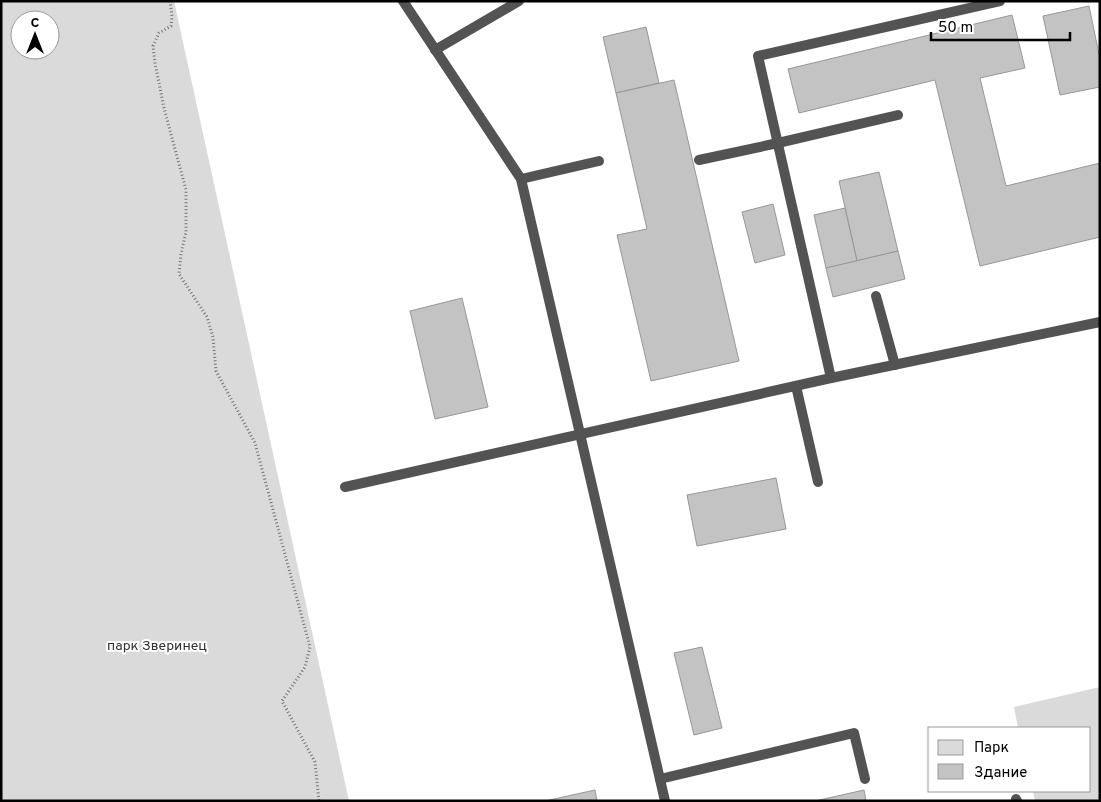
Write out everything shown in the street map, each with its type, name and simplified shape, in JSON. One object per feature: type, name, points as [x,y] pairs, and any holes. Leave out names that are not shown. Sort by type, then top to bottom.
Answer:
[{"type":"lane","points":[[403,1],[521,179],[665,801]]},
{"type":"lane","points":[[435,50],[519,1]]},
{"type":"lane","points":[[831,378],[758,56],[1000,1]]},
{"type":"lane","points":[[699,160],[898,115]]},
{"type":"lane","points":[[521,179],[599,161]]},
{"type":"lane","points":[[876,296],[895,365]]},
{"type":"lane","points":[[345,487],[831,378],[1100,322]]},
{"type":"lane","points":[[796,386],[818,482]]},
{"type":"lane","points":[[660,778],[854,733],[864,779]]},
{"type":"path","points":[[170,1],[171,26],[159,33],[153,46],[164,108],[186,190],[186,232],[179,274],[207,317],[213,337],[216,371],[255,442],[310,647],[306,667],[282,700],[315,762],[319,801]]},
{"type":"green space","name":"парк Зверинец","points":[[1,1],[174,1],[349,801],[1,801]]},
{"type":"green space","points":[[1100,687],[1100,801],[1035,801],[1033,792],[1091,792],[1091,727],[1018,727],[1014,707]]},
{"type":"building","points":[[1089,6],[1100,59],[1100,87],[1060,95],[1043,16]]},
{"type":"building","points":[[1012,15],[1025,68],[980,78],[1006,186],[1100,163],[1100,237],[980,266],[935,80],[799,113],[788,69]]},
{"type":"building","points":[[646,27],[659,83],[616,93],[603,37]]},
{"type":"building","points":[[674,80],[739,361],[651,381],[617,235],[647,229],[616,93]]},
{"type":"building","points":[[879,172],[898,251],[857,261],[839,181]]},
{"type":"building","points":[[773,204],[785,255],[755,263],[742,212]]},
{"type":"building","points":[[845,208],[857,261],[826,268],[814,215]]},
{"type":"building","points":[[898,251],[905,279],[833,297],[826,268]]},
{"type":"building","points":[[462,298],[488,407],[435,419],[410,311]]},
{"type":"building","points":[[776,478],[786,529],[697,546],[687,495]]},
{"type":"building","points":[[702,647],[722,728],[694,735],[674,653]]},
{"type":"building","points":[[595,790],[597,801],[545,801]]},
{"type":"building","points":[[864,790],[866,801],[815,801]]}]
